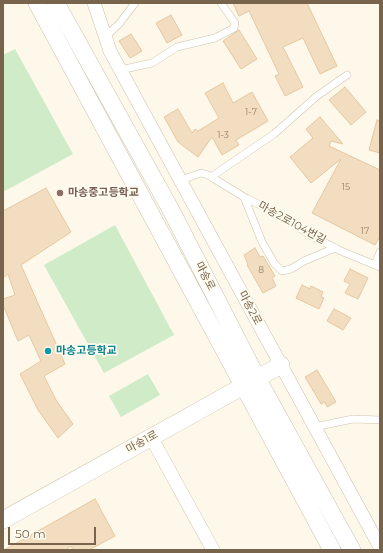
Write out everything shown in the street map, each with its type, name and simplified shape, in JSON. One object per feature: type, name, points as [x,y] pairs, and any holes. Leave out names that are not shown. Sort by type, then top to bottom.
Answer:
[{"type":"street","name":"마송로","points":[[37,3],[250,382],[352,550]]},
{"type":"street","name":"마송로","points":[[56,3],[172,212],[250,382],[332,550]]},
{"type":"street","name":"마송2로","points":[[94,3],[110,51],[380,547]]},
{"type":"street","name":"마송1로","points":[[3,520],[281,365]]},
{"type":"street","points":[[151,437],[213,550]]},
{"type":"lane","points":[[105,37],[119,24],[135,3]]},
{"type":"lane","points":[[120,70],[152,62],[176,47],[216,38],[234,28],[235,23],[221,3]]},
{"type":"lane","points":[[211,177],[274,134],[317,96],[347,75]]},
{"type":"lane","name":"마송2로104번길","points":[[181,180],[201,173],[211,177],[244,197],[278,214],[310,235],[335,248],[378,266],[380,252]]},
{"type":"lane","points":[[244,197],[262,242],[274,263],[282,271],[291,269],[304,261],[335,248]]},
{"type":"lane","points":[[314,427],[353,419],[380,420]]},
{"type":"green space","points":[[15,49],[73,154],[3,192],[3,55]]},
{"type":"green space","points":[[115,225],[174,335],[104,373],[44,265]]},
{"type":"green space","points":[[148,374],[160,395],[121,417],[109,396]]},
{"type":"building","points":[[233,3],[307,3],[337,66],[320,74],[303,38],[283,47],[303,87],[285,96],[275,76],[279,74],[249,11],[239,16]]},
{"type":"building","points":[[171,15],[182,35],[167,43],[156,23]]},
{"type":"building","points":[[239,30],[257,59],[241,69],[223,41]]},
{"type":"building","points":[[131,34],[142,51],[130,58],[119,41]]},
{"type":"building","points":[[223,83],[233,103],[252,92],[268,121],[236,140],[239,145],[222,155],[212,137],[198,157],[178,142],[164,117],[178,109],[192,133],[195,129],[198,131],[219,118],[205,93]]},
{"type":"building","points":[[345,87],[366,112],[351,125],[329,100]]},
{"type":"building","points":[[320,117],[343,144],[331,141],[329,146],[380,170],[380,236],[375,245],[312,213],[341,159],[311,183],[290,157],[313,138],[306,129]]},
{"type":"building","points":[[377,120],[380,121],[380,153],[369,150]]},
{"type":"building","points":[[46,188],[71,232],[21,265],[65,364],[44,376],[56,400],[73,424],[58,438],[38,410],[20,374],[41,361],[29,335],[18,341],[3,305],[3,299],[15,295],[8,274],[3,278],[3,211]]},
{"type":"building","points":[[255,248],[260,257],[263,256],[275,276],[272,278],[276,286],[263,293],[247,265],[248,264],[244,255]]},
{"type":"building","points":[[350,269],[368,278],[358,299],[345,293],[350,284],[344,281]]},
{"type":"building","points":[[302,285],[310,289],[311,286],[323,292],[321,297],[324,298],[319,309],[296,298]]},
{"type":"building","points":[[334,309],[351,318],[343,330],[327,321]]},
{"type":"building","points":[[317,370],[336,402],[327,407],[325,402],[321,404],[305,377]]},
{"type":"building","points":[[95,499],[115,536],[89,550],[73,550],[71,546],[65,550],[4,550]]},
{"type":"place","name":"마송중고등학교","points":[[60,193]]},
{"type":"place","name":"마송고등학교","points":[[48,351]]}]
